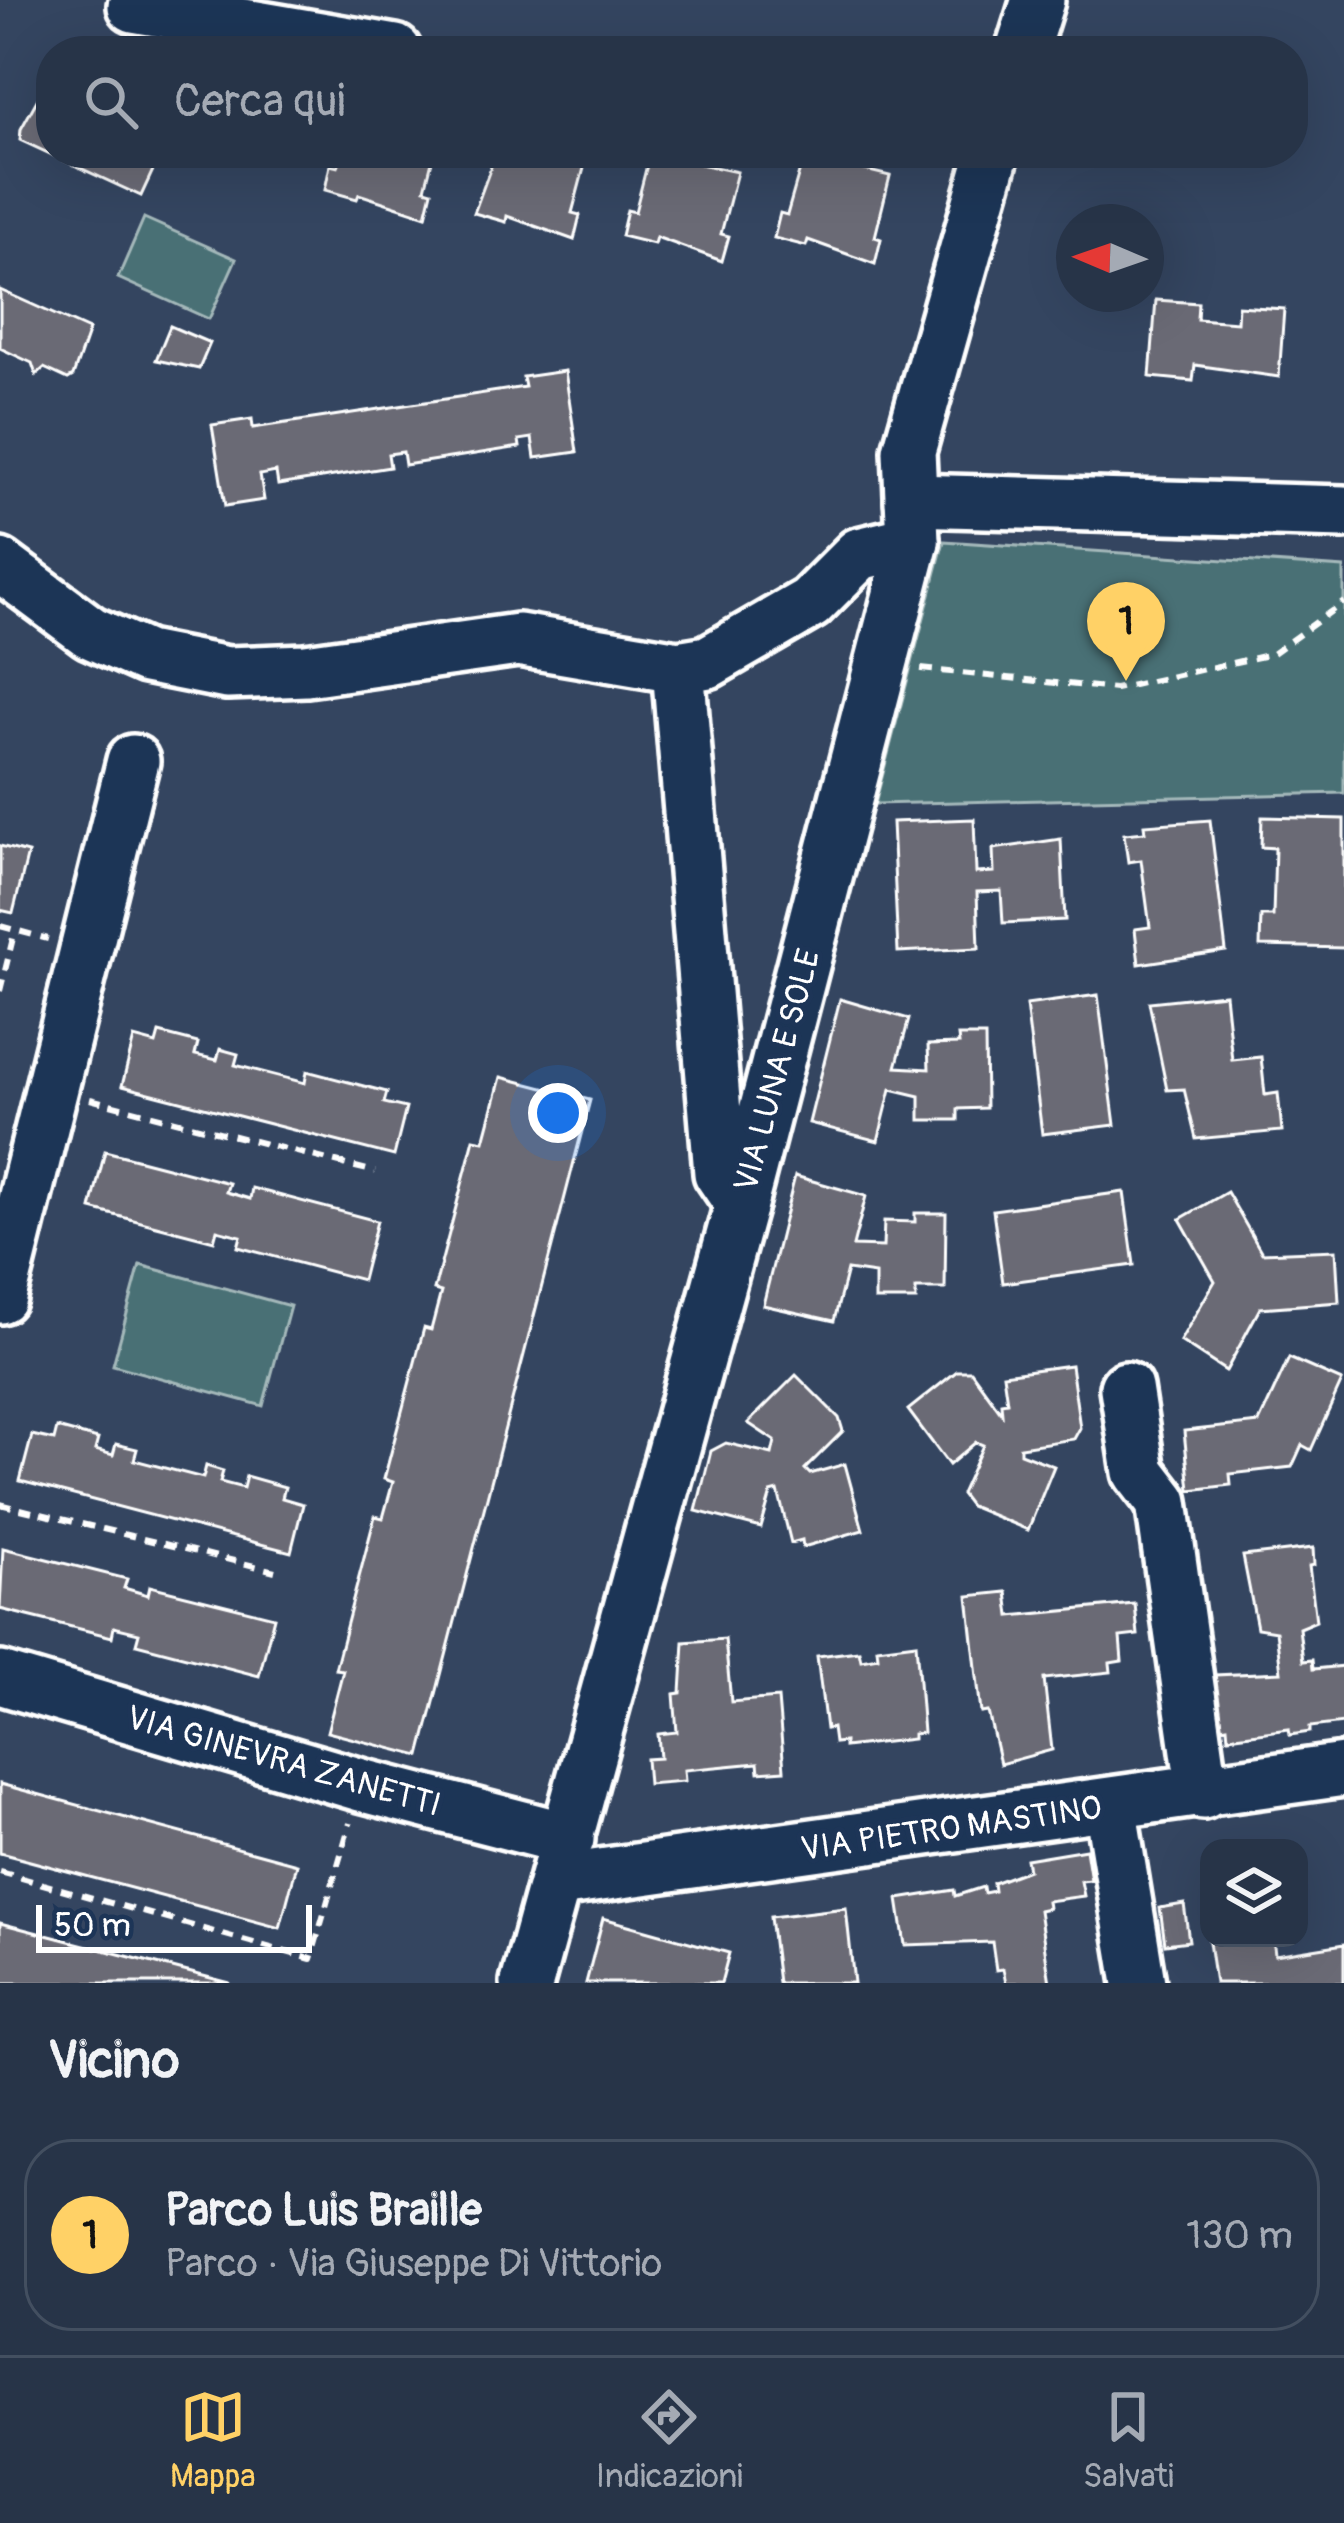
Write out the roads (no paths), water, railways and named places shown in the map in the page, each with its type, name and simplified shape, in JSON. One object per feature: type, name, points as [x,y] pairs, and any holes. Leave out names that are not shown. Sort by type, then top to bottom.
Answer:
[{"type":"street","points":[[1027,36],[1038,0]]},
{"type":"street","points":[[134,6],[307,36]]},
{"type":"street","name":"VIA LUNA E SOLE","points":[[527,1983],[741,1204],[912,520],[909,451],[988,168]]},
{"type":"street","points":[[0,565],[90,632],[146,657],[226,673],[306,670],[518,640],[678,667],[708,662],[810,603],[859,554],[912,520],[1344,512]]},
{"type":"street","points":[[678,667],[720,1173],[741,1204]]},
{"type":"street","points":[[0,1297],[133,761]]},
{"type":"street","points":[[1126,1388],[1139,1472],[1162,1502],[1203,1793]]},
{"type":"street","name":"VIA GINEVRA ZANETTI","points":[[0,1678],[361,1785],[563,1860]]},
{"type":"street","name":"VIA PIETRO MASTINO","points":[[563,1860],[1110,1806],[1344,1770]]},
{"type":"street","points":[[1110,1806],[1139,1983]]},
{"type":"place","name":"Parco Luis Braille","points":[[1126,681]]}]
